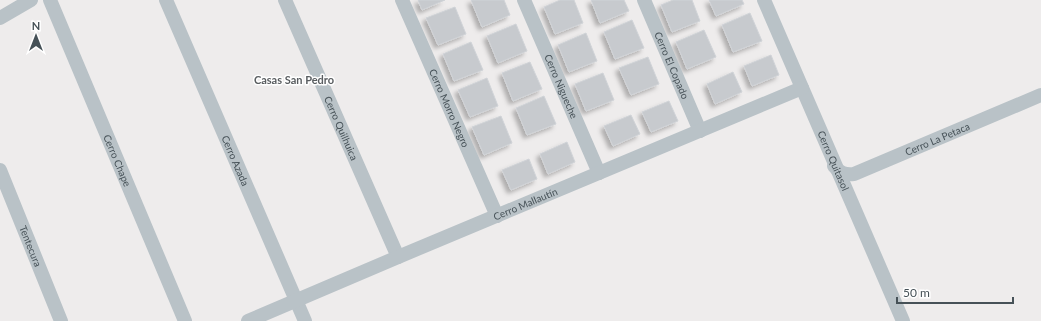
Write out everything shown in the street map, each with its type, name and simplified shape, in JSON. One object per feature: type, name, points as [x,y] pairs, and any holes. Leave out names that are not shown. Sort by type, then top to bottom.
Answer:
[{"type":"street","points":[[0,18],[31,0]]},
{"type":"street","name":"Cerro Chape","points":[[50,0],[185,321]]},
{"type":"street","name":"Cerro Azada","points":[[166,0],[305,321]]},
{"type":"street","name":"Cerro Quilhuica","points":[[284,0],[398,257]]},
{"type":"street","name":"Cerro Morro Negro","points":[[402,0],[497,216]]},
{"type":"street","name":"Cerro Nigueche","points":[[524,0],[599,173]]},
{"type":"street","name":"Cerro El Copado","points":[[644,0],[700,131]]},
{"type":"street","name":"Cerro Quitasol","points":[[764,0],[834,166],[903,321]]},
{"type":"street","name":"Cerro Mallautín","points":[[248,321],[802,88]]},
{"type":"street","name":"Cerro La Petaca","points":[[834,166],[842,173],[854,174],[1041,95]]},
{"type":"street","name":"Tentecura","points":[[0,170],[61,321]]},
{"type":"building","points":[[418,0],[445,0],[422,10]]},
{"type":"building","points":[[471,0],[504,0],[510,15],[482,27]]},
{"type":"building","points":[[560,0],[574,0],[583,23],[555,34],[544,7]]},
{"type":"building","points":[[591,0],[624,0],[629,11],[600,23]]},
{"type":"building","points":[[673,0],[692,0],[700,21],[672,32],[661,5]]},
{"type":"building","points":[[709,0],[742,0],[744,4],[716,16]]},
{"type":"building","points":[[455,7],[466,34],[438,45],[426,18]]},
{"type":"building","points":[[750,13],[762,41],[733,52],[722,25]]},
{"type":"building","points":[[632,20],[644,48],[615,59],[604,32]]},
{"type":"building","points":[[516,24],[527,51],[498,63],[487,36]]},
{"type":"building","points":[[704,30],[716,57],[687,69],[676,42]]},
{"type":"building","points":[[586,33],[597,61],[569,72],[558,45]]},
{"type":"building","points":[[471,42],[483,70],[454,81],[443,54]]},
{"type":"building","points":[[771,55],[779,75],[752,86],[744,66]]},
{"type":"building","points":[[648,57],[659,84],[631,95],[619,68]]},
{"type":"building","points":[[530,62],[542,89],[513,101],[502,73]]},
{"type":"building","points":[[733,72],[742,92],[715,104],[707,84]]},
{"type":"building","points":[[603,73],[614,100],[586,111],[575,84]]},
{"type":"building","points":[[487,78],[498,106],[470,117],[458,90]]},
{"type":"building","points":[[544,96],[556,124],[527,135],[516,108]]},
{"type":"building","points":[[669,101],[678,121],[651,132],[642,112]]},
{"type":"building","points":[[631,115],[640,134],[613,146],[604,126]]},
{"type":"building","points":[[501,116],[512,143],[484,155],[472,127]]},
{"type":"building","points":[[567,142],[575,162],[548,174],[540,154]]},
{"type":"building","points":[[529,159],[537,179],[511,190],[502,170]]},
{"type":"district","name":"Casas San Pedro","points":[[294,80]]}]
